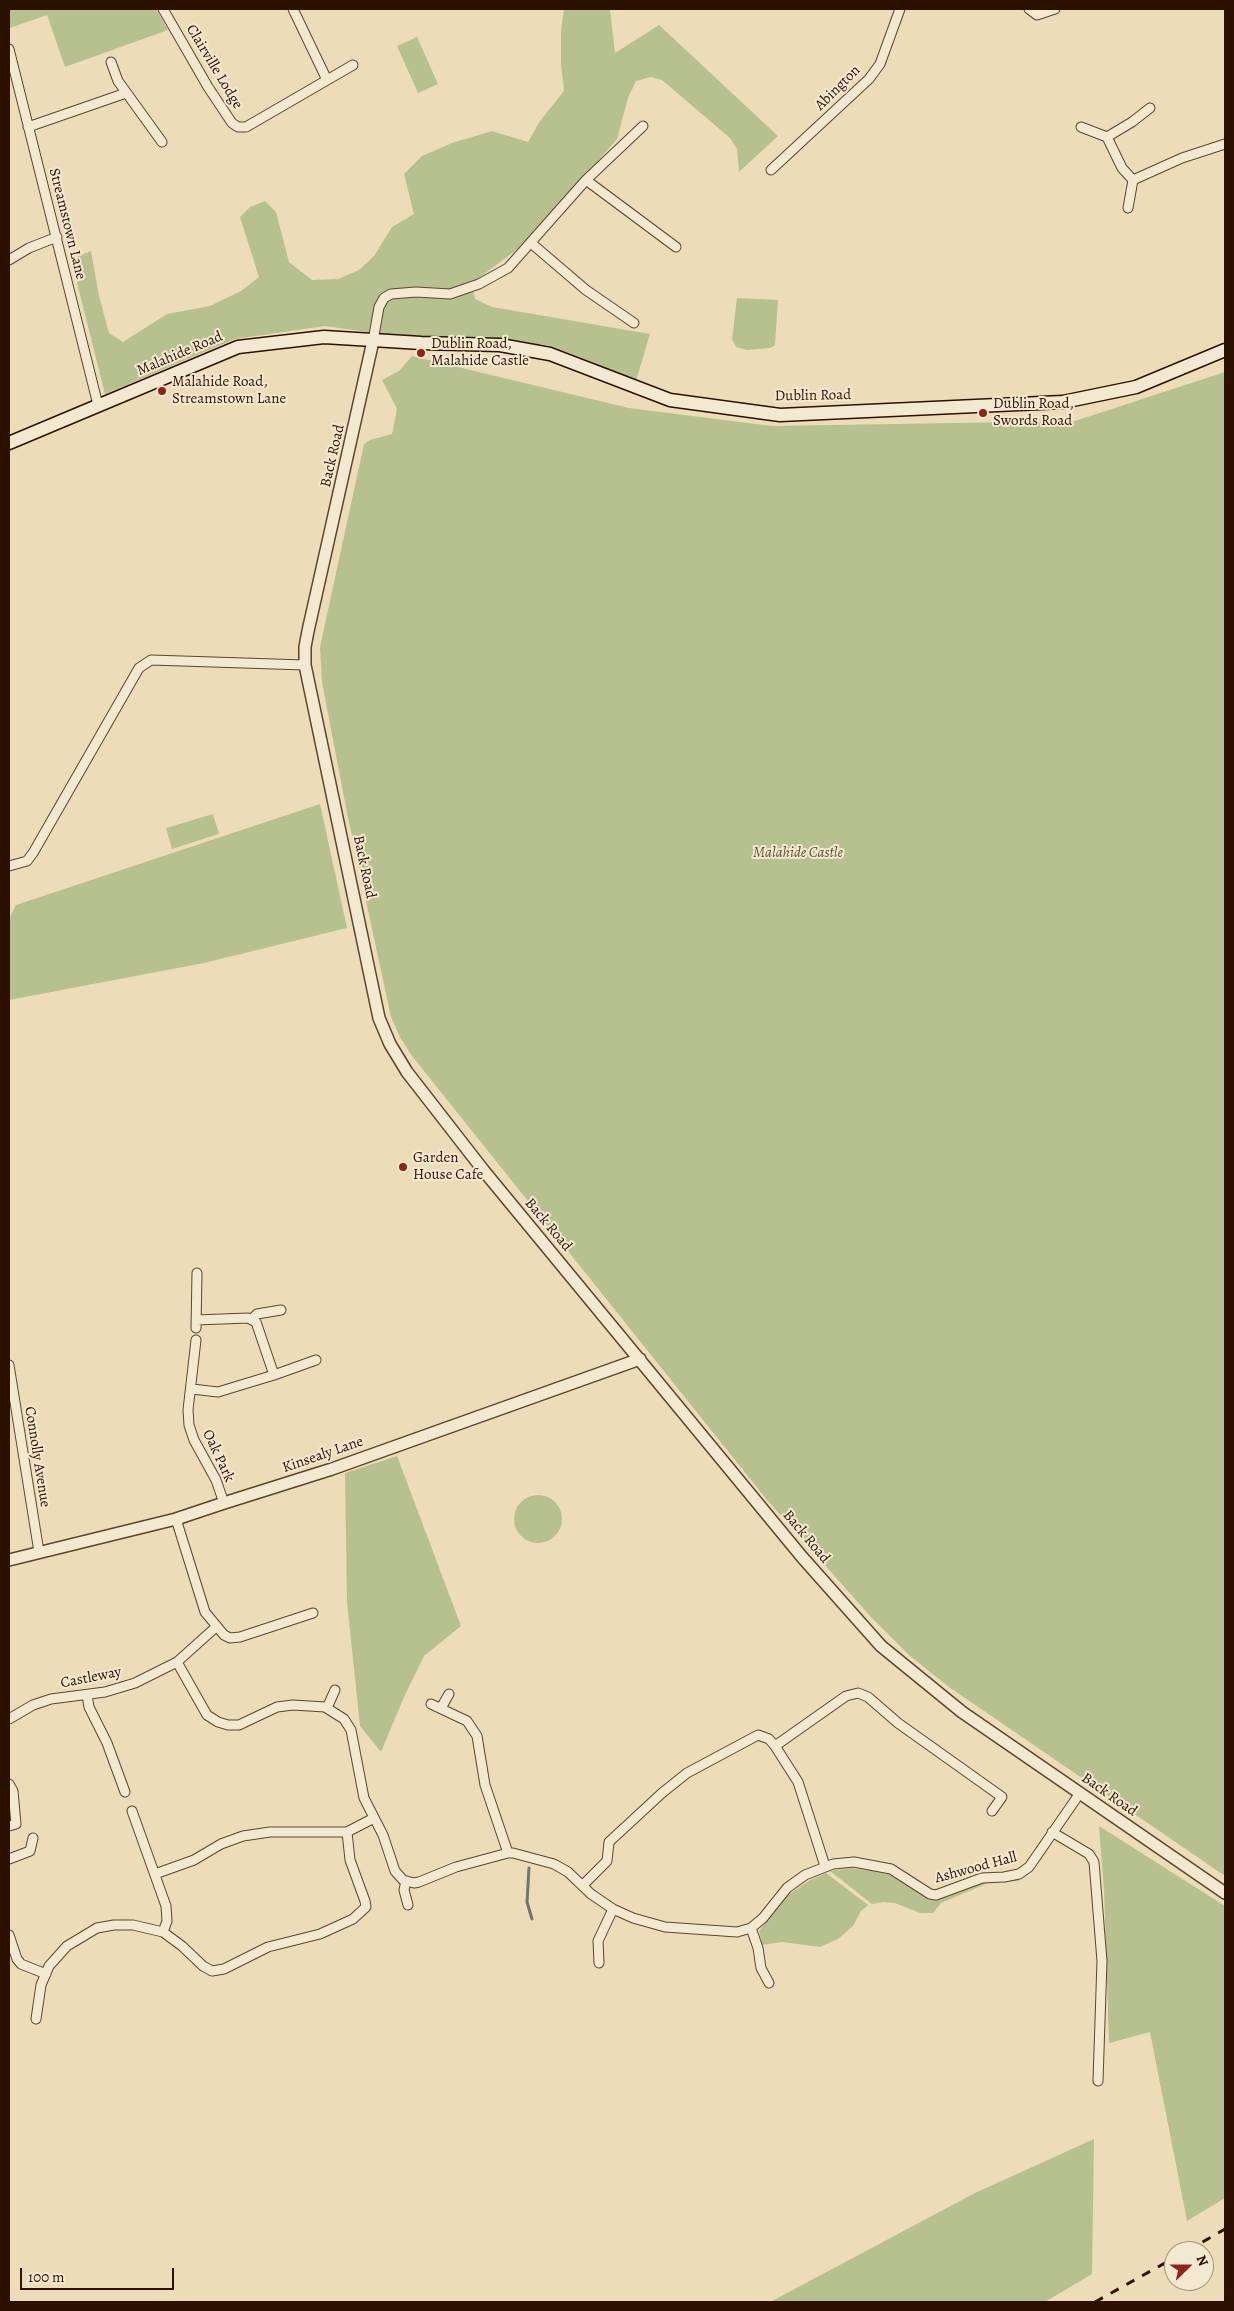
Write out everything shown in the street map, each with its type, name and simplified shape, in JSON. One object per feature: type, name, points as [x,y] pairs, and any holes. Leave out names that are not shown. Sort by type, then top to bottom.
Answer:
[{"type":"main road","name":"Malahide Road","points":[[9,442],[238,347],[324,337],[373,341]]},
{"type":"main road","name":"Dublin Road","points":[[373,341],[500,345],[550,354],[670,400],[780,415],[1063,402],[1136,387],[1225,350]]},
{"type":"street","name":"Clairville Lodge","points":[[163,9],[208,87],[232,123],[238,127],[246,127],[353,65]]},
{"type":"street","points":[[293,9],[327,80]]},
{"type":"street","name":"Abington","points":[[771,170],[869,79],[880,64],[900,9]]},
{"type":"street","points":[[1029,9],[1038,15],[1055,9]]},
{"type":"street","name":"Streamstown Lane","points":[[9,50],[98,405]]},
{"type":"street","points":[[111,62],[118,81],[140,108],[162,142]]},
{"type":"street","points":[[28,126],[126,93]]},
{"type":"street","points":[[1106,137],[1132,122],[1150,108]]},
{"type":"street","points":[[373,341],[379,307],[384,298],[391,294],[416,292],[450,294],[479,284],[508,268],[586,180],[644,126]]},
{"type":"street","points":[[1081,127],[1106,137],[1122,168],[1133,180]]},
{"type":"street","points":[[1133,180],[1182,158],[1222,145]]},
{"type":"street","points":[[586,180],[676,247]]},
{"type":"street","points":[[1128,208],[1133,180]]},
{"type":"street","points":[[9,260],[29,248],[57,238]]},
{"type":"street","points":[[531,243],[586,290],[634,323]]},
{"type":"street","name":"Back Road","points":[[373,341],[308,630],[305,647],[305,665],[379,1018],[390,1044],[407,1072],[478,1164],[802,1557],[881,1646],[962,1712],[1225,1893]]},
{"type":"street","points":[[9,866],[27,860],[34,853],[139,668],[151,660],[305,665]]},
{"type":"street","points":[[197,1273],[196,1324],[252,1319],[256,1322],[274,1375]]},
{"type":"street","points":[[252,1319],[257,1314],[281,1310]]},
{"type":"street","name":"Oak Park","points":[[196,1340],[192,1389],[188,1410],[189,1424],[194,1440],[216,1480],[224,1504]]},
{"type":"street","points":[[192,1389],[218,1392],[316,1360]]},
{"type":"street","name":"Kinsealy Lane","points":[[9,1560],[176,1519],[224,1504],[332,1469],[640,1360]]},
{"type":"street","name":"Connolly Avenue","points":[[9,1365],[39,1552]]},
{"type":"street","points":[[176,1519],[205,1612],[216,1627],[230,1638],[240,1637],[313,1613]]},
{"type":"street","name":"Castleway","points":[[9,1719],[33,1705],[51,1699],[105,1692],[135,1683],[177,1662],[216,1627]]},
{"type":"street","points":[[177,1662],[207,1715],[228,1725],[239,1725],[251,1721],[276,1707],[306,1705],[327,1708],[344,1719],[351,1730],[364,1798],[383,1835],[395,1871],[406,1881],[419,1882],[456,1867],[508,1853],[554,1864],[568,1872],[591,1894],[613,1909],[633,1918],[664,1927],[736,1932],[751,1928],[758,1948],[761,1968],[769,1983]]},
{"type":"street","points":[[327,1708],[335,1690]]},
{"type":"street","points":[[775,1746],[846,1696],[858,1693],[868,1697],[898,1723],[1002,1797],[992,1811]]},
{"type":"street","points":[[87,1694],[88,1707],[107,1742],[124,1792]]},
{"type":"street","points":[[441,1708],[449,1694]]},
{"type":"street","points":[[431,1704],[467,1721],[477,1736],[485,1785],[508,1853]]},
{"type":"street","points":[[583,1885],[607,1860],[609,1842],[680,1779],[752,1736],[763,1736],[775,1746],[798,1782],[825,1866]]},
{"type":"street","points":[[9,1784],[13,1791],[16,1824],[9,1826]]},
{"type":"street","name":"Ashwood Hall","points":[[751,1928],[763,1918],[786,1888],[805,1875],[825,1866],[854,1862],[874,1865],[902,1875],[930,1894],[941,1894],[982,1878],[1004,1877],[1024,1872],[1080,1793]]},
{"type":"street","points":[[132,1812],[168,1915],[163,1932]]},
{"type":"street","points":[[155,1874],[194,1860],[221,1844],[243,1836],[270,1832],[347,1832],[374,1818]]},
{"type":"street","points":[[36,2019],[41,1985],[49,1966],[67,1946],[97,1928],[114,1925],[133,1925],[163,1932],[182,1946],[203,1966],[212,1971],[224,1969],[268,1947],[320,1934],[353,1920],[366,1908],[365,1900],[353,1868],[347,1832]]},
{"type":"street","points":[[1052,1832],[1089,1854],[1094,1862],[1102,1961],[1098,2081]]},
{"type":"street","points":[[9,1859],[30,1851],[33,1838]]},
{"type":"street","points":[[406,1881],[404,1890],[408,1906]]},
{"type":"street","points":[[599,1963],[598,1941],[613,1909]]},
{"type":"street","points":[[9,1934],[17,1959],[22,1964],[46,1974]]},
{"type":"green space","points":[[9,9],[156,9],[168,30],[65,67],[47,15],[10,28]]},
{"type":"green space","points":[[564,9],[610,9],[615,53],[659,25],[778,136],[739,172],[737,149],[730,138],[662,80],[651,77],[636,81],[628,98],[617,139],[554,212],[515,251],[480,277],[472,288],[475,299],[492,307],[650,334],[636,381],[547,345],[388,335],[325,326],[235,339],[105,394],[71,259],[91,251],[99,296],[109,333],[123,342],[167,314],[210,306],[241,291],[259,277],[240,217],[250,207],[265,201],[276,212],[289,262],[312,280],[338,279],[359,270],[374,256],[392,227],[414,214],[404,174],[422,156],[452,143],[492,131],[528,142],[540,121],[564,91],[561,65],[561,31]]},
{"type":"green space","points":[[417,37],[438,84],[418,93],[397,46]]},
{"type":"green space","points":[[737,298],[778,300],[775,345],[770,348],[747,350],[736,347],[732,339]]},
{"type":"green space","name":"Malahide Castle","points":[[412,356],[629,408],[772,426],[1075,421],[1225,372],[1225,1876],[949,1687],[909,1655],[871,1617],[767,1500],[412,1056],[400,1037],[391,1017],[347,813],[322,682],[320,647],[364,444],[370,440],[392,434],[397,409],[382,380],[399,371]]},
{"type":"green space","points":[[320,804],[347,928],[204,963],[9,1000],[9,919],[16,905]]},
{"type":"green space","points":[[213,814],[219,834],[172,849],[166,828]]},
{"type":"green space","points":[[397,1456],[461,1626],[424,1656],[381,1752],[360,1726],[347,1602],[345,1473]]},
{"type":"green space","points":[[538,1495],[547,1497],[555,1502],[560,1510],[562,1519],[560,1528],[555,1536],[547,1541],[538,1543],[529,1541],[521,1536],[516,1528],[514,1519],[516,1510],[521,1502],[529,1497]]},
{"type":"green space","points":[[1099,1826],[1225,1906],[1225,2198],[1187,2221],[1150,2032],[1109,2043],[1104,1890]]},
{"type":"green space","points":[[851,1868],[884,1872],[906,1882],[929,1898],[937,1899],[986,1881],[1019,1879],[1019,1881],[988,1883],[941,1903],[933,1913],[920,1913],[895,1903],[883,1902],[872,1904],[830,1871]]},
{"type":"green space","points":[[826,1873],[868,1905],[861,1911],[853,1926],[838,1939],[820,1947],[782,1942],[762,1945],[759,1931],[784,1898],[810,1880]]},
{"type":"green space","points":[[1094,2139],[1092,2274],[1045,2302],[770,2302],[975,2193]]},
{"type":"waterway","points":[[529,1868],[527,1902],[532,1919]]},
{"type":"railway","points":[[1204,2241],[1225,2229]]},
{"type":"railway","points":[[1095,2302],[1164,2264]]},
{"type":"place","name":"Dublin Road, Malahide Castle","points":[[421,353]]},
{"type":"place","name":"Malahide Road, Streamstown Lane","points":[[162,391]]},
{"type":"place","name":"Dublin Road, Swords Road","points":[[983,413]]},
{"type":"place","name":"Garden House Cafe","points":[[403,1167]]}]
